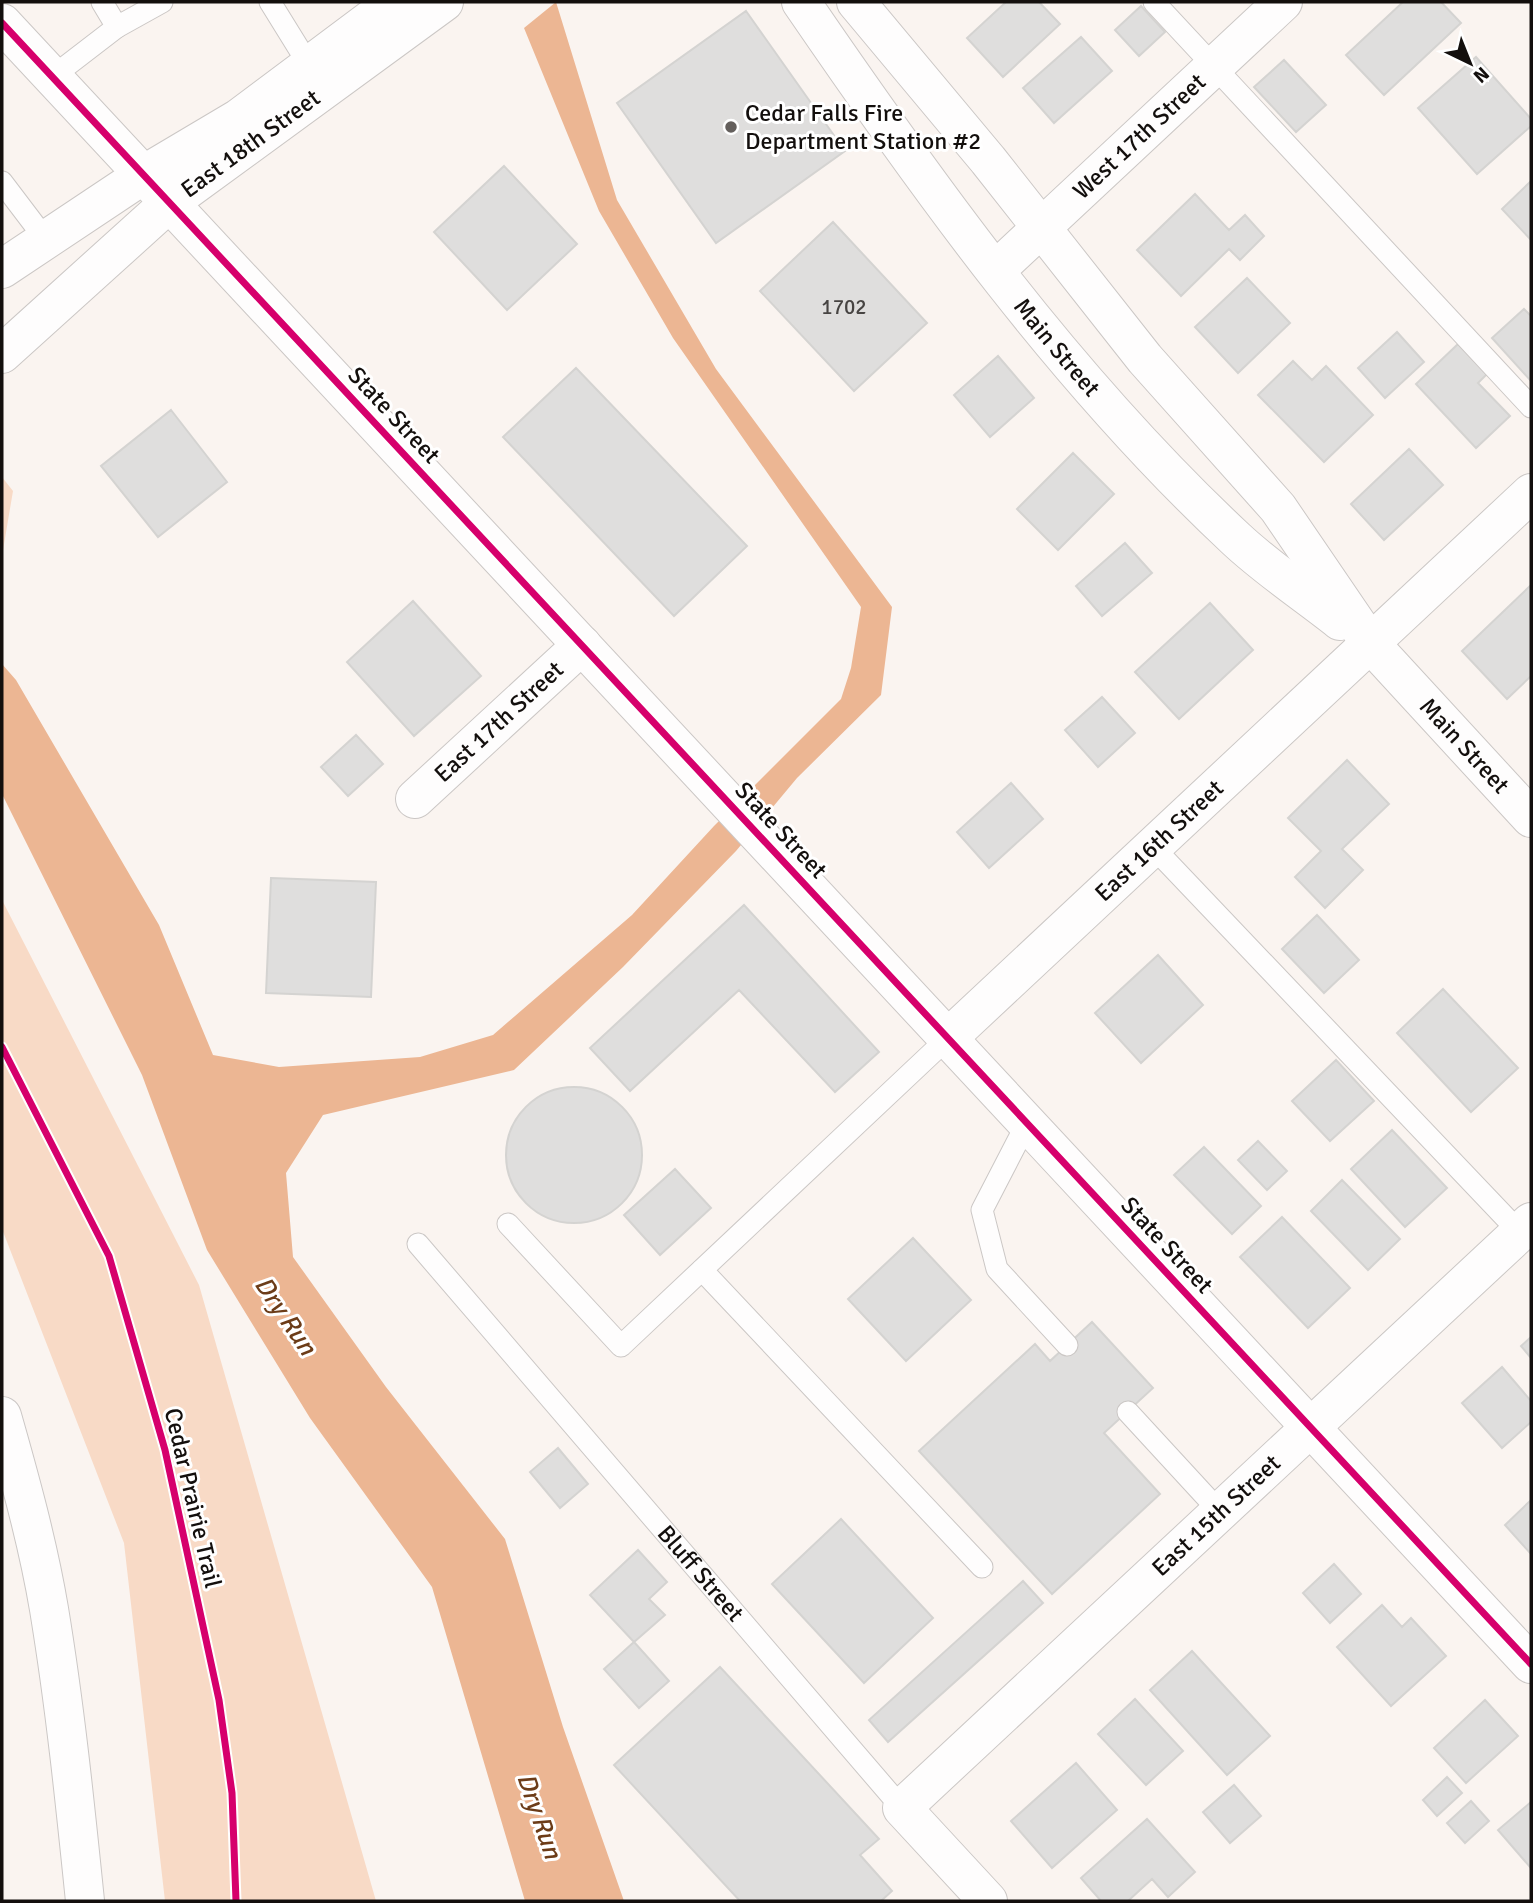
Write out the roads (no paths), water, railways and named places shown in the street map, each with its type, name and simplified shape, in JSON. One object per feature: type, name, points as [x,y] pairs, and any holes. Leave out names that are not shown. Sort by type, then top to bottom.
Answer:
[{"type":"main road","name":"East 18th Street","points":[[2,269],[143,175],[239,118],[394,2]]},
{"type":"main road","name":"East 18th Street","points":[[2,354],[169,203],[444,2]]},
{"type":"main road","name":"Main Street","points":[[801,2],[860,89],[996,270],[1094,393],[1237,540],[1370,643]]},
{"type":"main road","name":"Main Street","points":[[856,2],[1145,359],[1278,508],[1370,643],[1531,818]]},
{"type":"main road","name":"West 17th Street","points":[[996,270],[1283,2]]},
{"type":"main road","name":"State Street","points":[[2,23],[1531,1664]]},
{"type":"main road","name":"East 16th Street","points":[[948,1038],[1531,493]]},
{"type":"main road","name":"East 17th Street","points":[[415,799],[582,645]]},
{"type":"main road","name":"East 15th Street","points":[[902,1808],[1312,1428],[1528,1233]]},
{"type":"main road","points":[[2,1416],[21,1482],[49,1606],[69,1745],[85,1901]]},
{"type":"main road","name":"Bluff Street","points":[[902,1808],[988,1901]]},
{"type":"lane","points":[[102,2],[117,27]]},
{"type":"lane","points":[[52,77],[117,27],[162,2]]},
{"type":"lane","points":[[270,2],[309,65]]},
{"type":"lane","points":[[1154,2],[1531,407]]},
{"type":"lane","points":[[2,182],[46,240]]},
{"type":"lane","points":[[1152,846],[1528,1233]]},
{"type":"lane","points":[[508,1224],[621,1346],[948,1038]]},
{"type":"lane","points":[[1027,1122],[982,1210],[997,1269],[1067,1345]]},
{"type":"lane","name":"Bluff Street","points":[[418,1244],[902,1808]]},
{"type":"lane","points":[[702,1270],[982,1567]]},
{"type":"lane","points":[[1128,1412],[1221,1513]]},
{"type":"water","name":"Dry Run","points":[[556,2],[617,200],[716,369],[892,607],[881,695],[797,778],[736,851],[623,967],[514,1070],[323,1115],[286,1173],[293,1257],[386,1387],[505,1539],[563,1727],[624,1901],[525,1901],[432,1587],[310,1418],[207,1250],[142,1075],[2,794],[2,664],[16,680],[159,925],[213,1055],[279,1067],[420,1057],[493,1035],[632,915],[714,826],[841,699],[851,668],[861,607],[673,338],[599,211],[524,28]]},
{"type":"place","name":"Cedar Falls Fire Department Station #2","points":[[731,127]]}]
